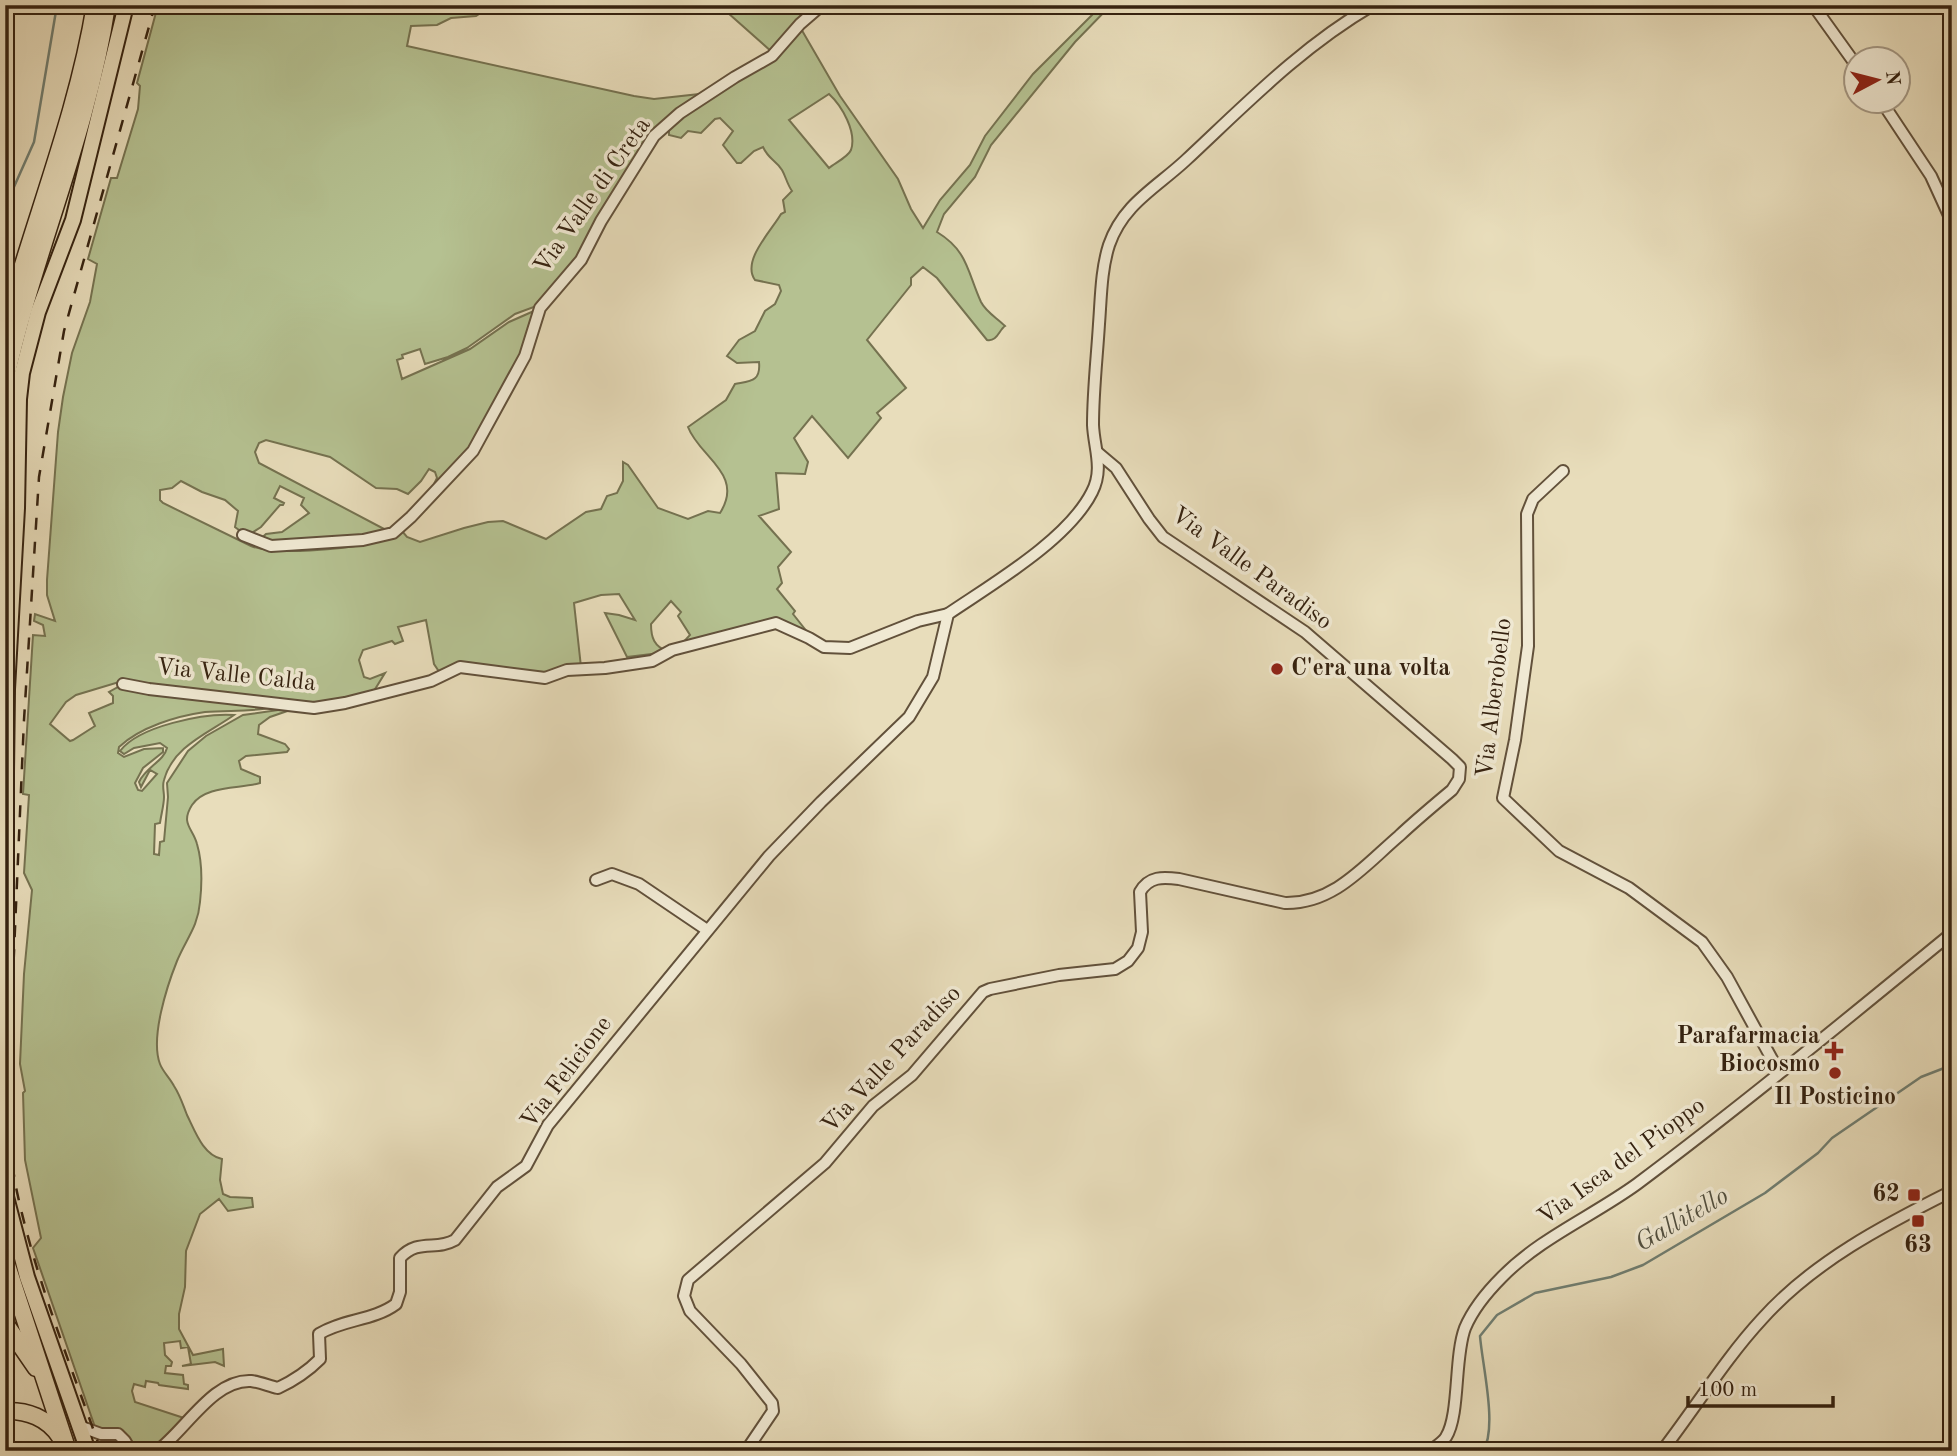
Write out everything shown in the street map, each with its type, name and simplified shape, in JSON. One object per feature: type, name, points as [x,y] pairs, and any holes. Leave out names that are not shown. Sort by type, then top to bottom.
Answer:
[{"type":"highway","points":[[5,326],[70,117],[88,44],[94,5]]},
{"type":"highway","points":[[5,382],[82,117],[103,37],[107,5]]},
{"type":"highway","points":[[5,1259],[68,1450]]},
{"type":"highway","points":[[5,1323],[38,1371],[52,1402]]},
{"type":"highway","points":[[5,1411],[23,1412],[45,1421],[54,1428],[68,1450]]},
{"type":"main road","points":[[5,854],[7,690],[22,373],[38,312],[74,220],[126,5]]},
{"type":"main road","points":[[5,1193],[27,1277],[84,1428],[88,1451]]},
{"type":"street","name":"Via Valle di Creta","points":[[243,535],[271,546],[363,540],[393,533],[411,517],[473,452],[525,356],[540,308],[581,260],[601,221],[653,136],[680,113],[772,56],[821,5]]},
{"type":"street","points":[[948,614],[1035,555],[1080,512],[1093,491],[1099,471],[1093,427],[1103,280],[1109,247],[1119,221],[1139,198],[1171,174],[1294,59],[1338,25],[1373,5]]},
{"type":"street","points":[[1813,5],[1842,46]]},
{"type":"street","points":[[1891,116],[1931,176],[1952,222]]},
{"type":"street","name":"Via Valle Paradiso","points":[[746,1451],[773,1411],[772,1403],[741,1364],[690,1311],[684,1296],[688,1280],[825,1163],[873,1105],[912,1076],[983,992],[1043,978],[1108,970],[1122,965],[1133,955],[1141,941],[1140,892],[1152,880],[1180,879],[1285,903],[1302,902],[1326,895],[1358,873],[1452,790],[1459,779],[1460,767],[1452,759],[1305,632],[1163,537],[1116,468],[1097,452]]},
{"type":"street","name":"Via Alberobello","points":[[1563,471],[1533,499],[1527,514],[1528,646],[1515,740],[1503,798],[1559,851],[1629,888],[1702,942],[1727,977],[1779,1072]]},
{"type":"street","points":[[5,542],[14,570]]},
{"type":"street","name":"Via Valle Calda","points":[[123,684],[314,708],[431,681],[460,667],[545,678],[567,670],[605,668],[652,660],[672,650],[776,624],[824,647],[850,648],[918,621],[948,614]]},
{"type":"street","name":"Via Felicione","points":[[157,1451],[211,1398],[240,1382],[252,1381],[278,1388],[284,1385],[320,1359],[320,1334],[327,1329],[371,1317],[396,1304],[400,1292],[400,1258],[408,1249],[428,1244],[446,1245],[455,1240],[497,1187],[526,1166],[548,1125],[769,856],[909,717],[933,677],[948,614]]},
{"type":"street","points":[[596,880],[612,874],[639,884],[707,930]]},
{"type":"street","name":"Via Isca del Pioppo","points":[[1430,1451],[1446,1438],[1451,1424],[1465,1327],[1483,1298],[1504,1275],[1531,1252],[1634,1186],[1952,933]]},
{"type":"street","points":[[1662,1451],[1738,1346],[1763,1317],[1803,1280],[1872,1233],[1952,1191]]},
{"type":"street","points":[[84,1428],[101,1434],[118,1434],[131,1451]]},
{"type":"green space","points":[[158,5],[481,5],[482,12],[476,16],[451,18],[437,25],[411,26],[407,46],[634,96],[654,99],[709,93],[667,123],[584,252],[542,304],[515,314],[467,348],[448,357],[425,364],[420,349],[402,355],[403,358],[397,360],[402,379],[470,349],[509,322],[534,311],[540,315],[472,448],[448,476],[441,477],[434,484],[437,478],[435,472],[429,469],[408,494],[397,489],[376,488],[330,457],[266,440],[259,443],[255,452],[259,463],[386,530],[387,535],[256,543],[266,534],[282,532],[309,513],[301,505],[304,498],[280,486],[274,498],[284,503],[283,505],[280,505],[261,527],[247,536],[235,527],[238,511],[225,500],[181,481],[172,488],[160,490],[160,500],[163,503],[251,546],[276,551],[344,547],[375,542],[402,531],[407,537],[420,542],[464,528],[503,521],[546,539],[586,512],[601,509],[607,496],[617,493],[623,481],[623,462],[628,465],[658,508],[688,519],[708,511],[720,513],[726,499],[724,477],[688,427],[726,400],[735,384],[753,379],[758,373],[759,362],[737,363],[727,356],[739,340],[755,331],[765,311],[775,304],[781,291],[779,285],[755,280],[752,264],[759,246],[785,212],[783,200],[792,191],[782,170],[763,147],[737,163],[723,145],[733,131],[720,118],[715,119],[701,133],[688,131],[681,138],[669,135],[669,127],[701,102],[774,59],[800,27],[840,96],[898,179],[923,228],[940,200],[970,165],[985,136],[1033,74],[1102,5],[1111,5],[1075,42],[991,145],[975,177],[944,214],[937,232],[961,254],[983,306],[1005,326],[996,338],[987,340],[937,278],[923,267],[911,278],[911,285],[867,340],[906,388],[877,413],[881,418],[848,458],[812,416],[794,438],[808,462],[805,474],[776,473],[779,509],[759,516],[791,552],[778,567],[782,583],[777,589],[808,633],[781,626],[676,650],[690,635],[678,616],[681,612],[671,601],[651,624],[654,641],[668,652],[627,657],[605,613],[635,620],[619,594],[601,595],[574,603],[581,667],[550,674],[497,670],[440,673],[434,664],[426,620],[398,627],[403,641],[395,644],[392,641],[363,650],[359,660],[364,677],[370,679],[385,673],[372,694],[325,702],[298,702],[119,682],[76,695],[66,702],[50,724],[70,741],[73,740],[95,726],[89,713],[113,703],[113,696],[109,692],[118,687],[276,707],[183,716],[148,728],[119,747],[118,753],[124,757],[144,749],[163,748],[163,752],[143,768],[135,783],[138,790],[142,791],[157,774],[150,770],[141,787],[139,782],[167,748],[160,743],[134,748],[124,754],[120,751],[129,742],[173,723],[206,716],[234,715],[184,749],[169,768],[163,782],[164,800],[160,823],[155,824],[154,854],[159,855],[160,842],[164,841],[167,783],[188,751],[206,736],[243,715],[299,707],[270,717],[259,725],[258,734],[285,744],[289,749],[287,752],[246,756],[239,761],[241,769],[260,777],[260,783],[205,794],[192,805],[187,817],[200,858],[199,911],[177,961],[165,998],[158,1027],[157,1053],[161,1067],[178,1093],[200,1142],[215,1157],[222,1159],[220,1180],[223,1194],[252,1198],[253,1207],[228,1211],[219,1199],[200,1214],[186,1251],[185,1287],[179,1314],[179,1329],[193,1355],[223,1349],[224,1366],[215,1362],[182,1366],[191,1364],[188,1347],[181,1348],[180,1341],[164,1343],[165,1355],[172,1362],[171,1366],[166,1366],[165,1373],[183,1375],[188,1389],[146,1381],[145,1387],[134,1384],[132,1391],[135,1402],[184,1418],[154,1451],[134,1451],[126,1438],[96,1430],[33,1248],[41,1238],[25,1160],[25,1091],[20,1064],[24,974],[32,890],[24,873],[29,795],[23,794],[33,635],[45,636],[43,625],[34,621],[35,614],[55,621],[47,595],[47,580],[63,397],[72,353],[90,302],[97,264],[88,259],[111,178],[117,178],[138,109],[140,86],[137,83]],"holes":[[[829,94],[847,120],[852,143],[847,155],[829,168],[789,120]]]},
{"type":"green space","points":[[719,5],[818,5],[772,52]]},
{"type":"waterway","points":[[5,207],[34,142],[57,5]]},
{"type":"waterway","name":"Gallitello","points":[[1483,1451],[1487,1441],[1489,1412],[1480,1336],[1497,1315],[1535,1293],[1611,1277],[1643,1265],[1765,1193],[1818,1153],[1832,1138],[1921,1077],[1952,1065]]},
{"type":"railway","points":[[101,1451],[55,1323],[25,1225],[13,1167],[8,1091],[24,720],[39,477],[64,331],[155,5]]},
{"type":"place","name":"C'era una volta","points":[[1277,669]]},
{"type":"place","name":"Parafarmacia Biocosmo","points":[[1834,1051]]},
{"type":"place","name":"Il Posticino","points":[[1835,1073]]},
{"type":"place","name":"62","points":[[1914,1195]]},
{"type":"place","name":"63","points":[[1918,1221]]}]
